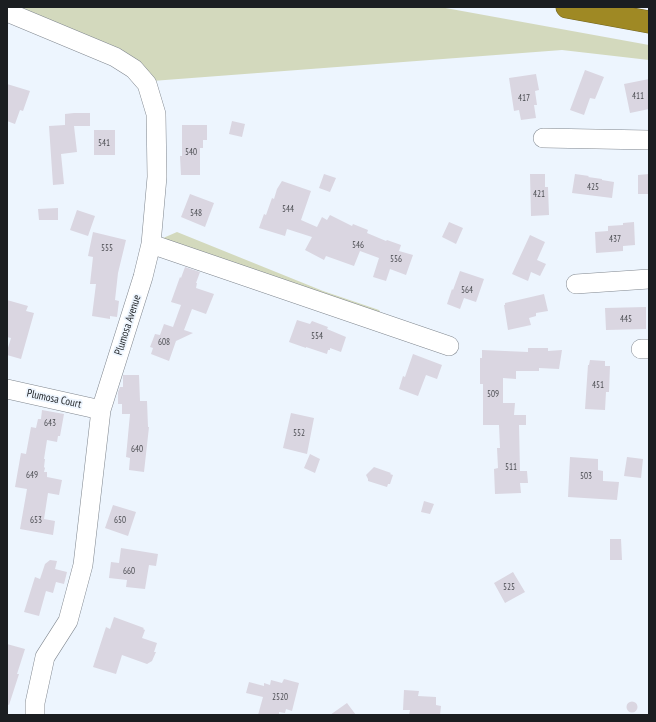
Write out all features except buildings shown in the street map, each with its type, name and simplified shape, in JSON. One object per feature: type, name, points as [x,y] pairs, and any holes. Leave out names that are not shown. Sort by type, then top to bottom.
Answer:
[{"type":"highway","points":[[567,7],[649,22]]},
{"type":"street","name":"Plumosa Avenue","points":[[7,12],[115,57],[134,70],[147,84],[156,114],[157,177],[151,244],[143,277],[101,410],[83,565],[68,621],[45,657],[35,703],[35,715]]},
{"type":"street","points":[[543,138],[649,140]]},
{"type":"street","points":[[151,244],[449,346]]},
{"type":"street","points":[[576,284],[649,279]]},
{"type":"street","name":"Plumosa Court","points":[[7,389],[101,410]]},
{"type":"green space","points":[[11,7],[440,7],[649,45],[649,60],[562,50],[152,81]]},
{"type":"green space","points":[[177,232],[323,291],[379,310],[385,321],[154,242]]}]
